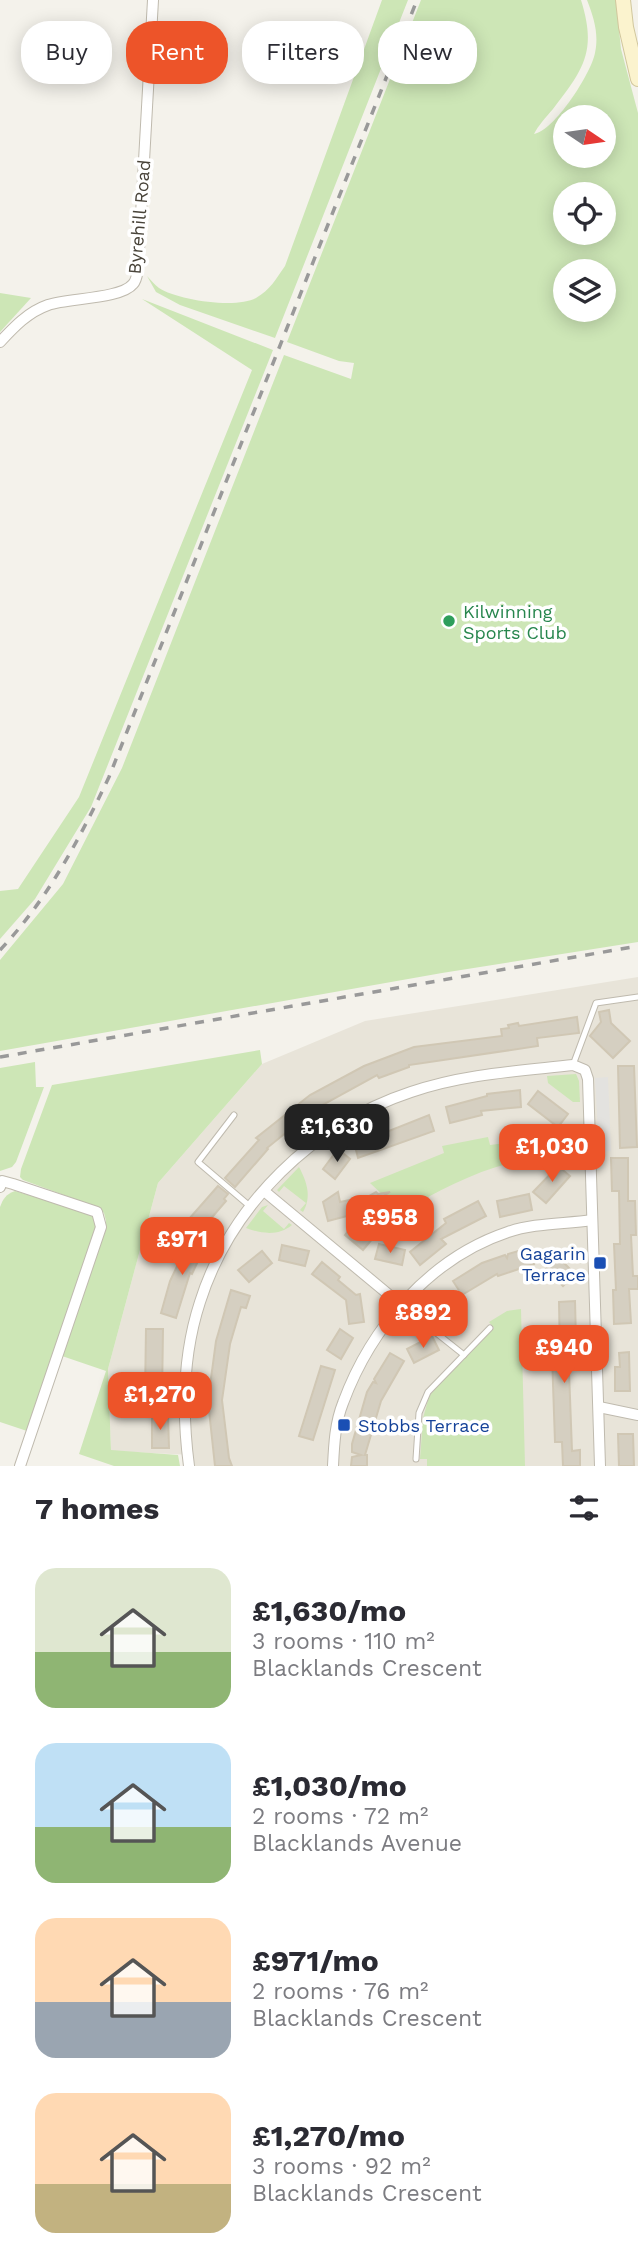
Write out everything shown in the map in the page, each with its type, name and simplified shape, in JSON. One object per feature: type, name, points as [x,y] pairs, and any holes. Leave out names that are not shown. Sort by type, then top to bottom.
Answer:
[{"type":"street","name":"Byrehill Road","points":[[0,342],[25,317],[37,310],[61,302],[119,292],[132,286],[135,281],[153,0]]},
{"type":"street","points":[[623,0],[638,79]]},
{"type":"street","points":[[189,1466],[186,1386],[200,1302],[234,1230],[276,1176],[320,1136],[380,1103],[411,1091],[463,1079],[577,1066],[585,1070],[589,1079],[600,1466]]},
{"type":"street","points":[[1,1183],[97,1212],[101,1219],[101,1227],[20,1466]]},
{"type":"street","points":[[264,1191],[400,1304]]},
{"type":"street","points":[[333,1466],[334,1443],[342,1404],[375,1339],[400,1304],[439,1269],[486,1241],[511,1231],[592,1220]]},
{"type":"street","points":[[598,1406],[638,1415]]},
{"type":"lane","points":[[577,1066],[596,1003],[638,997]]},
{"type":"lane","points":[[234,1115],[198,1162],[252,1208]]},
{"type":"lane","points":[[400,1304],[464,1355]]},
{"type":"lane","points":[[416,1459],[417,1426],[428,1392],[490,1328]]},
{"type":"shaded area","points":[[638,977],[638,1466],[195,1466],[192,1455],[111,1451],[108,1369],[158,1183],[262,1064],[365,1021]]},
{"type":"shaded area","points":[[608,1077],[611,1151],[599,1152],[595,1078]]},
{"type":"green space","points":[[382,0],[408,0],[400,21],[378,21],[378,76],[275,338],[180,305],[156,292],[147,276],[159,288],[168,292],[221,303],[256,298],[272,284],[285,266],[351,84],[364,84],[364,49]]},
{"type":"green space","name":"Kilwinning Sports Club","points":[[421,0],[581,0],[588,33],[585,59],[573,82],[556,105],[553,105],[553,109],[534,134],[553,121],[553,168],[616,168],[616,105],[567,105],[587,74],[595,53],[596,33],[587,0],[616,0],[621,49],[638,113],[638,942],[442,973],[0,1051],[0,960],[63,884],[122,768],[284,355],[351,379],[354,363],[339,361],[287,342],[388,84],[477,84],[477,21],[413,21]]},
{"type":"green space","points":[[0,293],[31,298],[0,332]]},
{"type":"green space","points":[[142,299],[273,350],[91,807],[35,899],[0,939],[0,891],[18,889],[79,797],[252,370]]},
{"type":"green space","points":[[260,1050],[262,1064],[158,1183],[108,1369],[111,1450],[178,1455],[180,1466],[114,1466],[79,1454],[106,1371],[62,1356],[106,1221],[99,1208],[20,1177],[52,1085]]},
{"type":"green space","points":[[35,1062],[36,1087],[44,1087],[16,1162],[12,1167],[0,1171],[0,1068]]},
{"type":"green space","points":[[576,1074],[580,1102],[573,1102],[548,1083],[547,1076]]},
{"type":"green space","points":[[488,1137],[490,1145],[514,1142],[514,1162],[470,1177],[401,1212],[370,1183],[444,1153],[442,1146]]},
{"type":"green space","points":[[299,1167],[307,1190],[307,1201],[303,1212],[300,1210],[306,1203],[284,1186],[279,1192],[277,1190]]},
{"type":"green space","points":[[15,1191],[92,1214],[96,1227],[27,1431],[0,1422],[0,1207],[5,1197]]},
{"type":"green space","points":[[268,1205],[263,1211],[284,1229],[289,1223],[292,1225],[282,1231],[270,1233],[246,1228],[262,1207]]},
{"type":"green space","points":[[521,1309],[525,1466],[427,1466],[427,1459],[420,1459],[423,1418],[430,1393],[494,1328],[489,1322],[507,1311]]},
{"type":"building","points":[[609,1010],[611,1023],[630,1041],[613,1058],[590,1036],[601,1022],[599,1012]]},
{"type":"building","points":[[577,1017],[579,1033],[537,1038],[538,1046],[409,1065],[379,1078],[377,1075],[315,1109],[267,1148],[235,1187],[225,1178],[259,1140],[256,1138],[310,1095],[364,1066],[414,1047],[502,1036],[501,1029],[509,1028],[508,1025],[518,1023],[519,1026]]},
{"type":"building","points":[[618,1066],[634,1066],[637,1147],[620,1148]]},
{"type":"building","points":[[520,1090],[521,1107],[481,1111],[482,1115],[450,1123],[446,1107],[487,1094]]},
{"type":"building","points":[[538,1091],[568,1114],[558,1127],[528,1104]]},
{"type":"building","points":[[429,1115],[434,1131],[358,1158],[354,1142]]},
{"type":"building","points":[[553,1133],[569,1133],[570,1158],[555,1159]]},
{"type":"building","points":[[338,1149],[350,1159],[335,1179],[323,1169]]},
{"type":"building","points":[[611,1158],[628,1158],[628,1201],[635,1201],[636,1235],[631,1235],[633,1276],[638,1276],[638,1289],[629,1289],[631,1323],[614,1324],[614,1244],[620,1244],[619,1191],[612,1191]]},
{"type":"building","points":[[558,1166],[570,1176],[546,1203],[533,1192]]},
{"type":"building","points":[[218,1186],[228,1194],[224,1199],[226,1201],[201,1230],[189,1219]]},
{"type":"building","points":[[338,1192],[340,1202],[376,1192],[390,1192],[382,1197],[396,1209],[389,1216],[374,1203],[362,1212],[328,1221],[323,1202]]},
{"type":"building","points":[[529,1194],[532,1210],[500,1217],[497,1201]]},
{"type":"building","points":[[478,1201],[486,1216],[441,1239],[446,1244],[420,1265],[410,1252],[446,1223],[444,1219]]},
{"type":"building","points":[[355,1222],[373,1238],[363,1250],[345,1235]]},
{"type":"building","points":[[191,1237],[206,1244],[192,1274],[190,1273],[176,1318],[161,1313],[170,1281]]},
{"type":"building","points":[[379,1244],[405,1250],[402,1265],[375,1259]]},
{"type":"building","points":[[282,1245],[309,1251],[305,1266],[279,1260]]},
{"type":"building","points":[[529,1248],[534,1264],[498,1276],[497,1274],[462,1295],[453,1281],[482,1263],[505,1255],[507,1258],[508,1254]]},
{"type":"building","points":[[262,1251],[272,1263],[249,1282],[238,1270]]},
{"type":"building","points":[[558,1257],[575,1274],[563,1286],[546,1269]]},
{"type":"building","points":[[322,1262],[340,1277],[338,1280],[356,1295],[360,1294],[364,1322],[349,1324],[346,1300],[312,1274]]},
{"type":"building","points":[[231,1290],[250,1296],[246,1308],[241,1307],[230,1344],[222,1400],[232,1466],[215,1466],[208,1401],[216,1341]]},
{"type":"building","points":[[444,1298],[460,1300],[455,1329],[440,1326]]},
{"type":"building","points":[[575,1301],[576,1341],[568,1341],[572,1451],[580,1450],[580,1466],[563,1466],[562,1442],[555,1442],[552,1355],[560,1355],[559,1302]]},
{"type":"building","points":[[146,1329],[163,1329],[162,1396],[145,1395]]},
{"type":"building","points":[[340,1329],[353,1338],[341,1359],[327,1350]]},
{"type":"building","points":[[432,1336],[439,1350],[414,1363],[407,1349]]},
{"type":"building","points":[[629,1352],[630,1391],[615,1391],[615,1367],[620,1367],[619,1353]]},
{"type":"building","points":[[390,1353],[404,1361],[381,1401],[365,1455],[367,1466],[351,1466],[352,1457],[361,1455],[352,1452],[352,1444],[367,1392],[373,1382],[376,1383],[374,1379]]},
{"type":"building","points":[[321,1366],[335,1370],[313,1440],[299,1436]]},
{"type":"building","points":[[152,1415],[168,1415],[169,1448],[152,1448]]},
{"type":"building","points":[[618,1434],[633,1434],[634,1466],[619,1466]]},
{"type":"railway","points":[[0,950],[48,889],[109,777],[417,0]]},
{"type":"railway","points":[[0,1057],[638,946]]},
{"type":"place","name":"Kilwinning Sports Club","points":[[449,621]]},
{"type":"place","name":"Gagarin Terrace","points":[[600,1263]]},
{"type":"place","name":"Stobbs Terrace","points":[[344,1425]]}]
